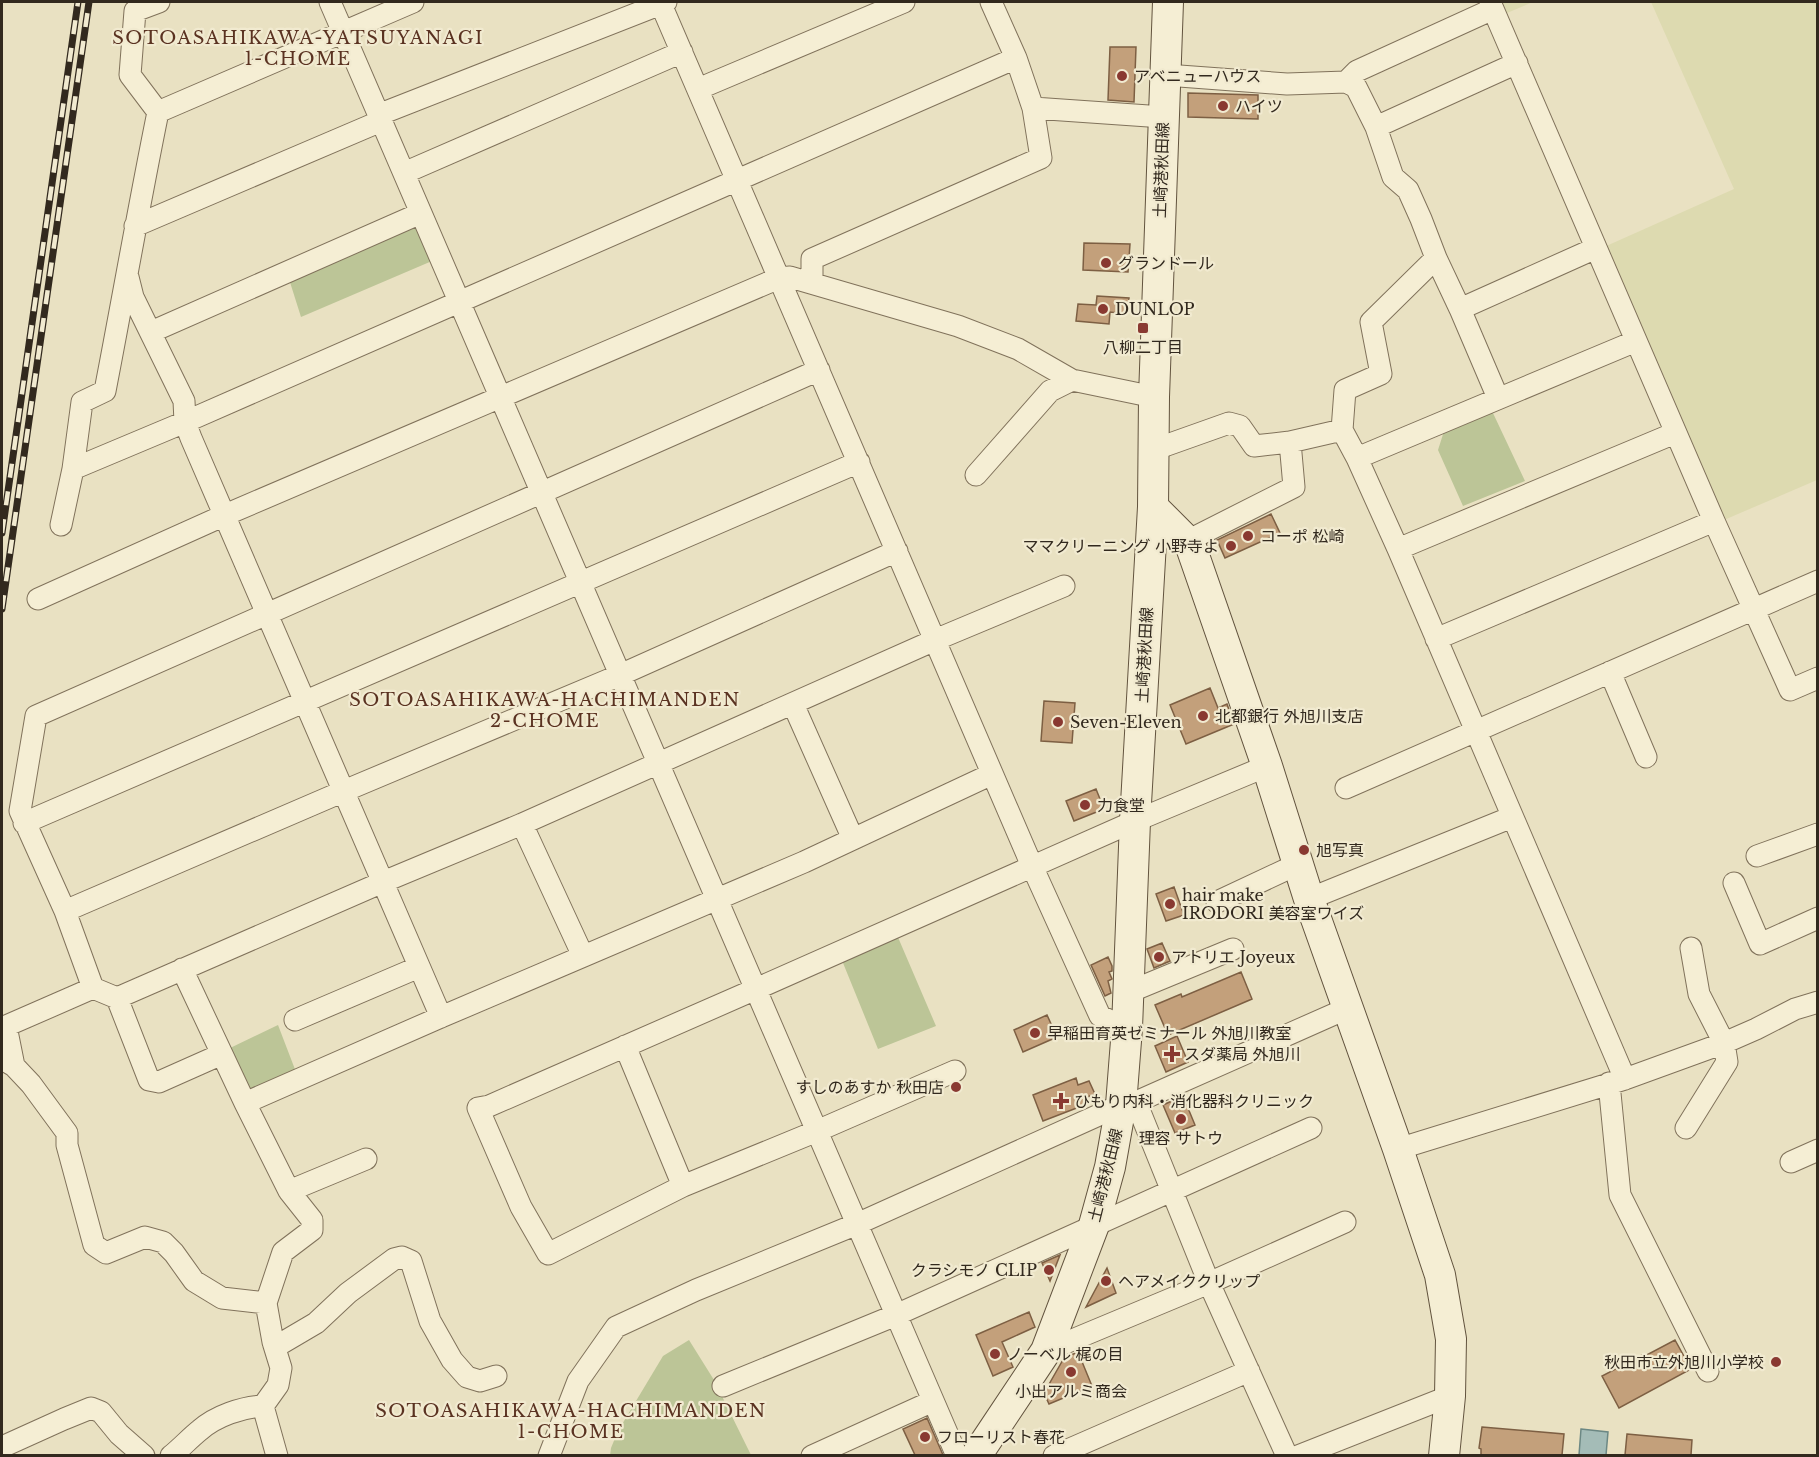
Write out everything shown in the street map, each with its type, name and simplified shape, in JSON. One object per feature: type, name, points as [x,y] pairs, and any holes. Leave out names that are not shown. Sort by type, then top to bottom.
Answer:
[{"type":"main road","name":"土崎港秋田線","points":[[976,1455],[1046,1351],[1094,1225],[1128,1103],[1127,1028],[1135,820],[1153,507],[1154,397],[1168,2]]},
{"type":"main road","points":[[1153,507],[1190,544],[1267,766],[1309,898],[1440,1275],[1451,1339],[1450,1396],[1444,1455]]},
{"type":"street","points":[[61,525],[73,469],[82,402],[105,391],[158,112],[130,75],[136,6],[159,2]]},
{"type":"street","points":[[330,2],[957,1455]]},
{"type":"street","points":[[158,112],[413,2]]},
{"type":"street","points":[[135,226],[379,118],[663,2],[682,52],[1032,866],[1100,1016],[1127,1028]]},
{"type":"street","points":[[698,89],[904,2]]},
{"type":"street","points":[[812,283],[812,259],[1041,158],[1033,108],[1016,58],[992,2]]},
{"type":"street","points":[[1346,82],[1357,71],[1491,5],[1714,521],[1790,690],[1818,678]]},
{"type":"street","points":[[404,173],[682,52]]},
{"type":"street","points":[[73,469],[1016,58]]},
{"type":"street","points":[[1376,127],[1517,63]]},
{"type":"street","points":[[1166,75],[1287,84],[1346,82],[1356,87],[1376,127],[1393,177],[1408,190],[1498,398]]},
{"type":"street","points":[[1033,108],[1163,117]]},
{"type":"street","points":[[151,332],[421,213]]},
{"type":"street","points":[[1460,309],[1596,248]]},
{"type":"street","points":[[1436,258],[1371,322],[1381,374],[1345,390],[1342,430],[1398,549],[1512,817],[1617,1081],[1620,1195],[1708,1371]]},
{"type":"street","points":[[128,277],[133,297],[184,401],[185,422],[441,1017]]},
{"type":"street","points":[[38,599],[225,515],[779,278],[790,277],[958,326],[1018,349],[1072,380],[1154,397]]},
{"type":"street","points":[[1357,458],[1636,340]]},
{"type":"street","points":[[93,988],[65,911],[20,811],[36,716],[819,370]]},
{"type":"street","points":[[976,475],[1050,391],[1072,380]]},
{"type":"street","points":[[1154,450],[1229,423],[1240,426],[1254,446],[1290,442],[1342,430]]},
{"type":"street","points":[[1398,549],[1676,433]]},
{"type":"street","points":[[1186,541],[1294,487],[1290,442]]},
{"type":"street","points":[[24,823],[859,462]]},
{"type":"street","points":[[1436,639],[1714,521]]},
{"type":"street","points":[[65,911],[620,675],[897,551]]},
{"type":"street","points":[[1346,788],[1818,581]]},
{"type":"street","points":[[117,998],[382,882],[522,824],[935,640],[1064,586]]},
{"type":"street","points":[[1610,672],[1646,758]]},
{"type":"street","points":[[793,704],[853,839]]},
{"type":"street","points":[[955,1071],[683,1186],[548,1254],[521,1207],[478,1108],[489,1106],[756,989],[1135,820],[1267,766]]},
{"type":"street","points":[[245,1103],[804,862],[992,774]]},
{"type":"street","points":[[1309,898],[1512,817]]},
{"type":"street","points":[[522,824],[583,956]]},
{"type":"street","points":[[1757,856],[1818,834]]},
{"type":"street","points":[[1217,902],[1299,864]]},
{"type":"street","points":[[1734,883],[1760,944],[1818,918]]},
{"type":"street","points":[[1686,1128],[1727,1062],[1724,1043],[1699,994],[1691,948]]},
{"type":"street","points":[[1129,992],[1233,949]]},
{"type":"street","points":[[295,1020],[419,967]]},
{"type":"street","points":[[182,969],[289,1191],[312,1220],[312,1230],[283,1252],[266,1303],[273,1342],[281,1368],[278,1385],[263,1406]]},
{"type":"street","points":[[222,1054],[159,1082],[149,1080],[117,998],[93,988],[6,1026],[8,1062],[31,1084],[67,1133],[67,1145],[94,1245],[106,1252],[145,1236],[163,1242],[194,1281],[222,1298],[266,1303]]},
{"type":"street","points":[[1398,1149],[1617,1081],[1724,1043],[1795,1009],[1818,1002]]},
{"type":"street","points":[[549,1455],[578,1382],[616,1327],[696,1290],[857,1224],[1348,1008]]},
{"type":"street","points":[[625,1046],[683,1186]]},
{"type":"street","points":[[1128,1103],[1171,1189],[1209,1283],[1287,1455]]},
{"type":"street","points":[[723,1386],[896,1315],[1171,1189],[1311,1128]]},
{"type":"street","points":[[1791,1162],[1818,1150]]},
{"type":"street","points":[[289,1191],[366,1159]]},
{"type":"street","points":[[1046,1351],[1209,1283],[1345,1222]]},
{"type":"street","points":[[273,1342],[282,1343],[316,1323],[348,1293],[393,1259],[402,1257],[411,1261],[430,1321],[452,1360],[467,1377],[480,1381],[496,1376]]},
{"type":"street","points":[[1054,1455],[1249,1371]]},
{"type":"street","points":[[1298,1455],[1450,1396]]},
{"type":"street","points":[[812,1455],[933,1401]]},
{"type":"street","points":[[171,1455],[202,1428],[227,1414],[249,1407],[263,1406]]},
{"type":"street","points":[[263,1406],[277,1455]]},
{"type":"street","points":[[2,1447],[91,1408],[101,1412],[119,1434],[144,1455]]},
{"type":"shaded area","points":[[1502,2],[1533,2],[1507,13]]},
{"type":"shaded area","points":[[1651,2],[1817,2],[1817,480],[1724,520],[1604,247],[1734,189]]},
{"type":"green space","points":[[414,224],[432,261],[301,317],[289,279]]},
{"type":"green space","points":[[1492,411],[1525,481],[1463,506],[1438,450],[1445,428]]},
{"type":"green space","points":[[897,935],[936,1026],[878,1049],[841,958]]},
{"type":"green space","points":[[278,1025],[296,1072],[249,1093],[228,1049]]},
{"type":"green space","points":[[689,1340],[714,1380],[751,1455],[610,1456],[618,1431],[663,1356]]},
{"type":"water","points":[[1581,1429],[1608,1432],[1606,1455],[1579,1455]]},
{"type":"building","name":"アベニューハウス","points":[[1110,47],[1136,47],[1134,102],[1108,100]]},
{"type":"building","name":"ハイツ","points":[[1188,93],[1258,95],[1258,119],[1188,117]]},
{"type":"building","name":"グランドール","points":[[1084,243],[1130,244],[1128,272],[1083,270]]},
{"type":"building","name":"DUNLOP","points":[[1097,296],[1129,298],[1127,314],[1110,312],[1109,324],[1076,321],[1078,304],[1096,305]]},
{"type":"building","name":"コーポ 松崎","points":[[1271,514],[1280,533],[1225,558],[1217,540]]},
{"type":"building","name":"北都銀行 外旭川支店","points":[[1210,688],[1218,708],[1227,704],[1234,724],[1186,744],[1170,705]]},
{"type":"building","name":"Seven-Eleven","points":[[1044,701],[1075,703],[1072,743],[1041,741]]},
{"type":"building","name":"力食堂","points":[[1096,789],[1104,809],[1074,821],[1066,801]]},
{"type":"building","name":"hair make IRODORI 美容室ワイズ","points":[[1174,887],[1184,915],[1166,921],[1156,894]]},
{"type":"building","name":"アトリエ Joyeux","points":[[1162,943],[1170,961],[1154,968],[1147,949]]},
{"type":"building","points":[[1108,957],[1112,966],[1112,971],[1109,972],[1112,979],[1108,981],[1111,993],[1105,996],[1091,965]]},
{"type":"building","points":[[1241,972],[1252,999],[1168,1035],[1155,1005],[1181,994],[1182,997]]},
{"type":"building","name":"早稲田育英ゼミナール 外旭川教室","points":[[1047,1015],[1057,1037],[1023,1052],[1014,1030]]},
{"type":"building","name":"スダ薬局 外旭川","points":[[1177,1036],[1188,1062],[1166,1072],[1155,1046]]},
{"type":"building","name":"ひもり内科・消化器科クリニック","points":[[1076,1078],[1078,1085],[1089,1081],[1095,1094],[1085,1098],[1087,1104],[1043,1121],[1033,1095]]},
{"type":"building","name":"理容 サトウ","points":[[1183,1096],[1195,1125],[1175,1133],[1163,1105]]},
{"type":"building","name":"クラシモノ CLIP","points":[[1060,1255],[1050,1281],[1042,1263]]},
{"type":"building","name":"ヘアメイククリップ","points":[[1107,1268],[1116,1293],[1086,1307]]},
{"type":"building","name":"ノーベル 梶の目","points":[[1029,1312],[1035,1327],[1002,1342],[1013,1367],[993,1376],[976,1335]]},
{"type":"building","points":[[1675,1340],[1691,1369],[1619,1408],[1602,1376]]},
{"type":"building","name":"小出アルミ商会","points":[[1078,1352],[1092,1386],[1049,1404],[1044,1393],[1064,1358]]},
{"type":"building","name":"フローリスト春花","points":[[927,1418],[943,1455],[915,1455],[903,1429]]},
{"type":"building","points":[[1482,1427],[1564,1434],[1562,1455],[1481,1455],[1479,1448]]},
{"type":"building","points":[[1627,1434],[1692,1440],[1691,1455],[1625,1455]]},
{"type":"railway","points":[[2,533],[78,2]]},
{"type":"railway","points":[[2,609],[89,2]]},
{"type":"place","name":"アベニューハウス","points":[[1122,76]]},
{"type":"place","name":"ハイツ","points":[[1223,106]]},
{"type":"place","name":"グランドール","points":[[1106,263]]},
{"type":"place","name":"DUNLOP","points":[[1103,309]]},
{"type":"place","name":"八柳二丁目","points":[[1143,328]]},
{"type":"place","name":"コーポ 松崎","points":[[1248,536]]},
{"type":"place","name":"ママクリーニング 小野寺よ","points":[[1231,546]]},
{"type":"place","name":"北都銀行 外旭川支店","points":[[1203,716]]},
{"type":"place","name":"Seven-Eleven","points":[[1058,722]]},
{"type":"place","name":"力食堂","points":[[1085,805]]},
{"type":"place","name":"旭写真","points":[[1304,850]]},
{"type":"place","name":"hair make IRODORI 美容室ワイズ","points":[[1170,904]]},
{"type":"place","name":"アトリエ Joyeux","points":[[1159,957]]},
{"type":"place","name":"早稲田育英ゼミナール 外旭川教室","points":[[1035,1033]]},
{"type":"place","name":"スダ薬局 外旭川","points":[[1172,1054]]},
{"type":"place","name":"すしのあすか 秋田店","points":[[956,1087]]},
{"type":"place","name":"ひもり内科・消化器科クリニック","points":[[1061,1101]]},
{"type":"place","name":"理容 サトウ","points":[[1181,1119]]},
{"type":"place","name":"クラシモノ CLIP","points":[[1049,1270]]},
{"type":"place","name":"ヘアメイククリップ","points":[[1106,1281]]},
{"type":"place","name":"ノーベル 梶の目","points":[[995,1354]]},
{"type":"place","name":"秋田市立外旭川小学校","points":[[1776,1362]]},
{"type":"place","name":"小出アルミ商会","points":[[1071,1372]]},
{"type":"place","name":"フローリスト春花","points":[[925,1437]]},
{"type":"district","name":"SOTOASAHIKAWA-YATSUYANAGI 1-CHOME","points":[[298,48]]},
{"type":"district","name":"SOTOASAHIKAWA-HACHIMANDEN 2-CHOME","points":[[545,710]]},
{"type":"district","name":"SOTOASAHIKAWA-HACHIMANDEN 1-CHOME","points":[[571,1421]]}]
